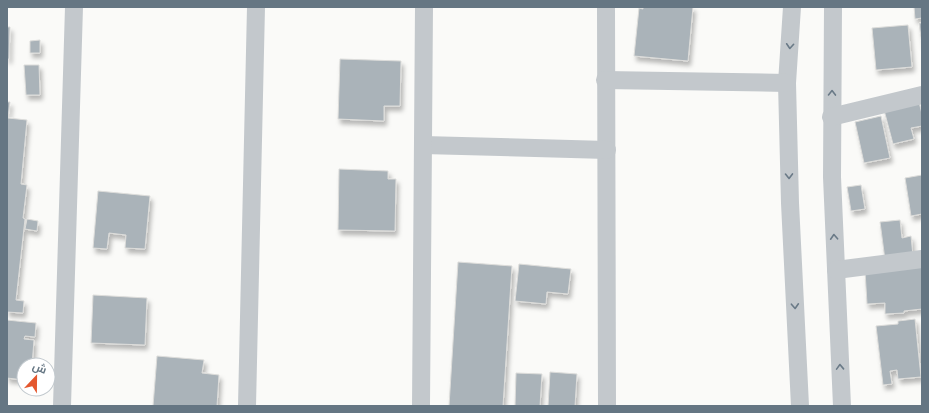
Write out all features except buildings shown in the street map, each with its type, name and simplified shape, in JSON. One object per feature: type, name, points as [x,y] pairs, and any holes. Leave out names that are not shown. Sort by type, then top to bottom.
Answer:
[{"type":"street","points":[[62,406],[74,7]]},
{"type":"street","points":[[246,406],[256,7]]},
{"type":"street","points":[[421,406],[424,7]]},
{"type":"street","points":[[606,7],[607,406]]},
{"type":"street","points":[[792,7],[787,83],[790,203],[800,406]]},
{"type":"street","points":[[833,7],[831,117],[832,177],[842,406]]},
{"type":"street","points":[[605,80],[787,83]]},
{"type":"street","points":[[831,117],[922,95]]},
{"type":"street","points":[[423,145],[607,150]]},
{"type":"street","points":[[836,270],[922,259]]}]
